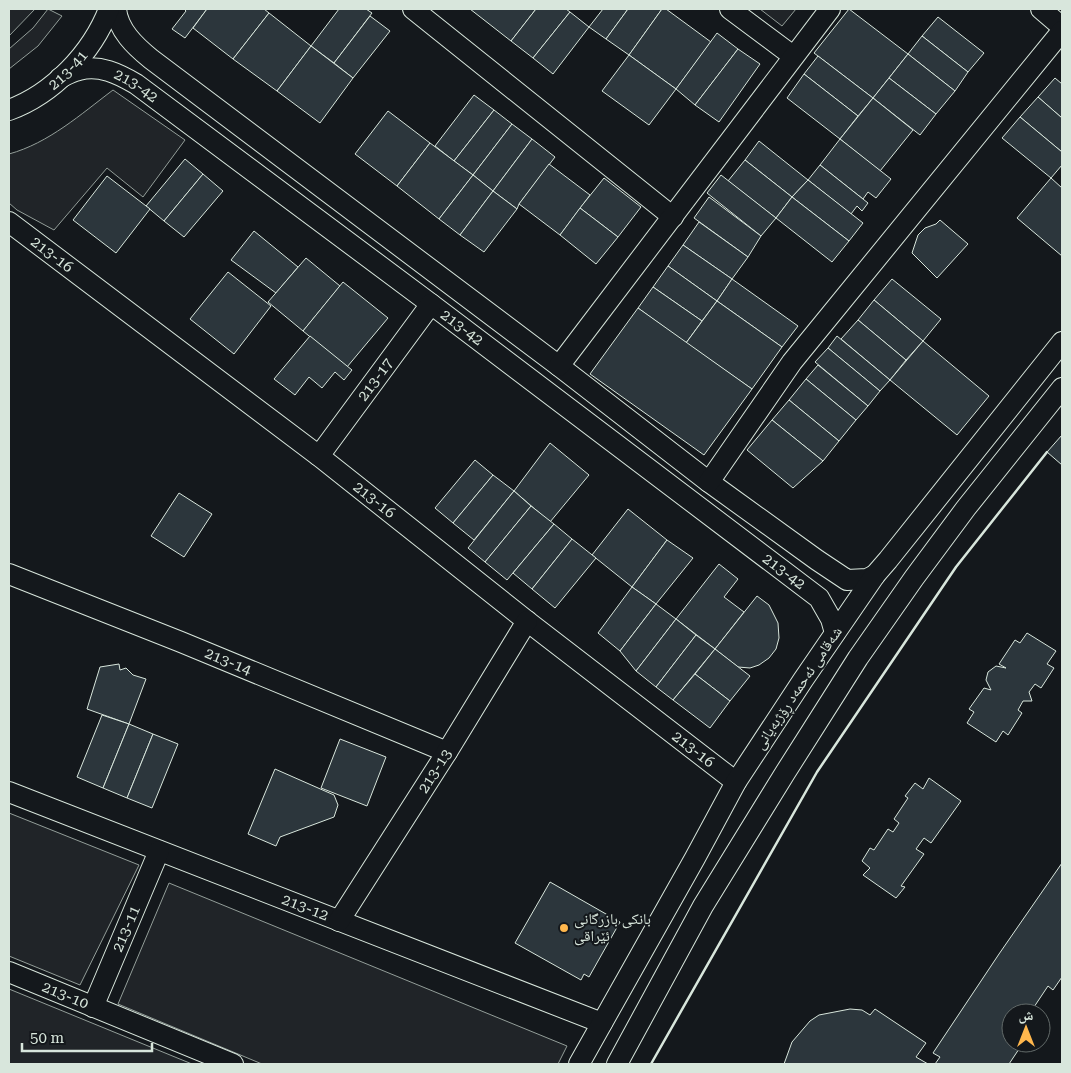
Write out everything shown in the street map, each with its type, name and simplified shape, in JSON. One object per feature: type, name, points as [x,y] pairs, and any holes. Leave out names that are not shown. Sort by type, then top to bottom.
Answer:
[{"type":"street","name":"213-41","points":[[9,110],[39,95],[72,67],[92,41],[110,9]]},
{"type":"street","name":"213-42","points":[[116,9],[116,15],[125,33],[136,47],[151,59],[559,366],[709,482],[809,555],[847,580],[867,579],[875,574]]},
{"type":"street","points":[[413,9],[673,217]]},
{"type":"street","points":[[730,9],[793,56]]},
{"type":"street","points":[[559,366],[830,9]]},
{"type":"street","points":[[1041,9],[1062,27]]},
{"type":"street","points":[[709,482],[792,362],[1062,31]]},
{"type":"street","name":"213-42","points":[[60,78],[79,69],[100,68],[118,74],[136,84],[431,304],[819,598],[831,619],[835,634]]},
{"type":"street","name":"213-16","points":[[9,222],[319,456],[736,782]]},
{"type":"street","name":"213-17","points":[[319,456],[431,304]]},
{"type":"street","name":"شەقامی ئەحمەد ڕۆژبەیانی","points":[[579,1064],[736,782],[875,574],[1062,342]]},
{"type":"street","points":[[617,1064],[703,906],[864,650],[966,508],[1060,396]]},
{"type":"street","name":"213-14","points":[[9,574],[182,642],[447,752]]},
{"type":"street","name":"213-13","points":[[339,921],[447,752],[527,620]]},
{"type":"street","name":"213-12","points":[[9,792],[602,1023]]},
{"type":"street","name":"213-11","points":[[93,1006],[159,851]]},
{"type":"street","points":[[676,891],[703,906]]},
{"type":"street","name":"213-10","points":[[9,972],[234,1064]]},
{"type":"shaded area","points":[[9,9],[35,9],[9,36]]},
{"type":"shaded area","points":[[48,9],[62,16],[38,46],[9,69],[9,49],[33,28]]},
{"type":"shaded area","points":[[760,9],[796,9],[782,26]]},
{"type":"shaded area","points":[[113,90],[185,140],[143,197],[107,168],[54,230],[17,210],[9,203],[9,154],[38,143],[51,135],[77,118]]},
{"type":"shaded area","points":[[9,813],[139,865],[80,985],[9,956]]},
{"type":"shaded area","points":[[169,883],[567,1046],[558,1064],[262,1064],[118,1004]]},
{"type":"shaded area","points":[[9,989],[192,1064],[9,1064]]},
{"type":"building","points":[[184,9],[207,9],[185,38],[172,29],[186,11]]},
{"type":"building","points":[[207,9],[264,9],[269,13],[233,59],[193,28]]},
{"type":"building","points":[[339,9],[366,9],[372,13],[334,63],[311,46]]},
{"type":"building","points":[[470,9],[536,9],[511,41]]},
{"type":"building","points":[[536,9],[566,9],[570,12],[533,58],[511,41]]},
{"type":"building","points":[[603,9],[628,9],[606,39],[589,27]]},
{"type":"building","points":[[628,9],[662,9],[629,55],[606,39]]},
{"type":"building","points":[[662,9],[666,9],[711,42],[676,89],[629,55]]},
{"type":"building","points":[[849,9],[908,54],[873,98],[814,53]]},
{"type":"building","points":[[570,12],[589,27],[553,74],[533,58]]},
{"type":"building","points":[[269,13],[311,46],[277,91],[233,59]]},
{"type":"building","points":[[370,16],[390,31],[353,78],[334,63]]},
{"type":"building","points":[[938,17],[984,53],[968,72],[922,36]]},
{"type":"building","points":[[717,33],[738,49],[695,105],[676,89]]},
{"type":"building","points":[[922,36],[968,72],[955,91],[908,54]]},
{"type":"building","points":[[311,46],[353,78],[320,123],[277,91]]},
{"type":"building","points":[[738,49],[760,64],[719,122],[695,105]]},
{"type":"building","points":[[908,54],[955,91],[936,114],[889,78]]},
{"type":"building","points":[[629,55],[676,89],[649,125],[602,91]]},
{"type":"building","points":[[818,56],[873,98],[858,116],[804,74]]},
{"type":"building","points":[[804,74],[858,116],[840,139],[787,98]]},
{"type":"building","points":[[889,78],[936,114],[920,135],[873,98]]},
{"type":"building","points":[[1055,78],[1062,84],[1062,118],[1038,97]]},
{"type":"building","points":[[474,95],[494,110],[454,161],[435,146]]},
{"type":"building","points":[[1038,97],[1062,118],[1062,152],[1020,117]]},
{"type":"building","points":[[873,98],[913,130],[880,171],[840,139]]},
{"type":"building","points":[[494,110],[512,124],[473,175],[454,161]]},
{"type":"building","points":[[388,111],[430,143],[397,186],[355,154]]},
{"type":"building","points":[[1020,117],[1062,152],[1062,165],[1051,178],[1002,138]]},
{"type":"building","points":[[512,124],[532,139],[493,191],[473,175]]},
{"type":"building","points":[[532,139],[555,157],[517,209],[493,191]]},
{"type":"building","points":[[840,139],[891,179],[876,198],[868,192],[863,199],[820,165]]},
{"type":"building","points":[[759,141],[808,180],[792,197],[745,160]]},
{"type":"building","points":[[430,143],[473,175],[439,219],[397,186]]},
{"type":"building","points":[[185,159],[203,174],[164,221],[146,206]]},
{"type":"building","points":[[745,160],[792,197],[776,218],[728,181]]},
{"type":"building","points":[[549,164],[590,195],[560,235],[519,204]]},
{"type":"building","points":[[820,165],[868,203],[862,211],[857,206],[851,214],[808,180]]},
{"type":"building","points":[[203,174],[223,191],[184,237],[164,221]]},
{"type":"building","points":[[473,175],[493,191],[460,235],[439,219]]},
{"type":"building","points":[[721,175],[776,218],[761,236],[707,193]]},
{"type":"building","points":[[107,176],[150,209],[116,253],[73,220]]},
{"type":"building","points":[[604,178],[641,207],[618,237],[580,208]]},
{"type":"building","points":[[1051,178],[1062,188],[1062,256],[1017,218]]},
{"type":"building","points":[[808,180],[863,223],[849,241],[792,197]]},
{"type":"building","points":[[493,191],[517,209],[484,252],[460,235]]},
{"type":"building","points":[[709,197],[761,236],[748,257],[694,218]]},
{"type":"building","points":[[792,197],[849,241],[832,262],[776,218]]},
{"type":"building","points":[[580,208],[618,237],[596,264],[560,235]]},
{"type":"building","points":[[940,220],[968,244],[937,278],[912,253],[918,235],[925,228],[936,224]]},
{"type":"building","points":[[699,222],[748,257],[732,279],[683,245]]},
{"type":"building","points":[[254,231],[298,267],[276,293],[231,260]]},
{"type":"building","points":[[683,245],[732,279],[717,301],[668,266]]},
{"type":"building","points":[[306,258],[340,286],[303,331],[268,302]]},
{"type":"building","points":[[668,266],[717,301],[702,321],[653,287]]},
{"type":"building","points":[[228,272],[271,306],[234,354],[190,319]]},
{"type":"building","points":[[732,279],[798,326],[782,347],[717,301]]},
{"type":"building","points":[[892,279],[941,319],[923,341],[874,300]]},
{"type":"building","points":[[343,282],[388,318],[347,367],[303,331]]},
{"type":"building","points":[[653,287],[702,321],[686,343],[638,308]]},
{"type":"building","points":[[874,300],[923,341],[906,360],[858,320]]},
{"type":"building","points":[[717,301],[782,347],[752,389],[686,343]]},
{"type":"building","points":[[638,308],[752,389],[704,455],[590,374]]},
{"type":"building","points":[[858,320],[906,360],[890,380],[841,339]]},
{"type":"building","points":[[310,336],[352,370],[344,380],[335,372],[322,388],[309,377],[295,395],[274,379]]},
{"type":"building","points":[[837,336],[890,380],[880,391],[828,348]]},
{"type":"building","points":[[923,341],[989,396],[957,435],[890,380]]},
{"type":"building","points":[[828,348],[880,391],[868,406],[815,362]]},
{"type":"building","points":[[818,365],[868,406],[856,420],[806,379]]},
{"type":"building","points":[[806,379],[856,420],[839,441],[789,400]]},
{"type":"building","points":[[789,400],[839,441],[823,461],[772,420]]},
{"type":"building","points":[[772,420],[823,461],[793,488],[747,450]]},
{"type":"building","points":[[1062,435],[1062,465],[1047,452]]},
{"type":"building","points":[[550,443],[589,475],[550,522],[514,491]]},
{"type":"building","points":[[475,460],[493,475],[453,523],[435,508]]},
{"type":"building","points":[[493,475],[514,491],[474,540],[453,523]]},
{"type":"building","points":[[514,491],[531,506],[485,562],[468,548]]},
{"type":"building","points":[[179,493],[212,514],[184,557],[151,536]]},
{"type":"building","points":[[531,506],[554,524],[507,580],[485,562]]},
{"type":"building","points":[[628,509],[667,540],[632,587],[592,555]]},
{"type":"building","points":[[554,524],[572,539],[532,589],[513,573]]},
{"type":"building","points":[[572,539],[596,558],[555,608],[532,589]]},
{"type":"building","points":[[667,540],[693,558],[656,604],[632,587]]},
{"type":"building","points":[[719,564],[738,579],[724,597],[744,612],[715,649],[676,619]]},
{"type":"building","points":[[632,587],[656,604],[620,651],[598,633]]},
{"type":"building","points":[[757,596],[769,605],[778,623],[779,638],[776,649],[769,658],[759,665],[750,668],[738,667],[715,649]]},
{"type":"building","points":[[656,604],[676,619],[636,671],[620,651]]},
{"type":"building","points":[[676,619],[696,635],[656,687],[636,671]]},
{"type":"building","points":[[1027,633],[1056,651],[1047,664],[1054,668],[1041,688],[1035,684],[1029,692],[1032,701],[1023,701],[1018,710],[1022,713],[1008,735],[1003,731],[996,742],[967,723],[974,712],[969,709],[984,688],[991,690],[986,680],[988,672],[996,666],[1006,668],[999,664],[1015,640],[1020,643]]},
{"type":"building","points":[[696,635],[715,649],[673,700],[656,687]]},
{"type":"building","points":[[715,649],[750,676],[730,701],[695,674]]},
{"type":"building","points":[[119,664],[120,670],[126,668],[133,675],[146,679],[129,724],[87,709],[100,667]]},
{"type":"building","points":[[695,674],[730,701],[710,728],[673,700]]},
{"type":"building","points":[[102,715],[129,724],[103,788],[77,777]]},
{"type":"building","points":[[129,724],[153,734],[127,798],[103,788]]},
{"type":"building","points":[[153,734],[178,744],[152,808],[127,798]]},
{"type":"building","points":[[340,739],[386,757],[367,806],[321,788]]},
{"type":"building","points":[[275,769],[334,795],[338,805],[334,817],[280,837],[276,846],[248,834]]},
{"type":"building","points":[[929,778],[961,801],[931,843],[924,838],[916,849],[924,854],[901,886],[905,887],[896,898],[863,875],[870,868],[862,861],[870,848],[874,850],[888,829],[893,832],[899,823],[894,819],[908,798],[905,796],[915,783],[923,789]]},
{"type":"building","points":[[1062,863],[1062,977],[1053,990],[1048,986],[1037,1003],[1001,1003],[1001,1053],[1016,1053],[1009,1064],[935,1064],[940,1057],[933,1053]]},
{"type":"building","points":[[550,882],[620,922],[589,977],[584,974],[581,980],[515,943]]},
{"type":"building","points":[[850,1009],[862,1010],[870,1015],[875,1009],[926,1043],[916,1057],[928,1064],[784,1064],[792,1042],[810,1021],[819,1015]]},
{"type":"wall","points":[[651,1064],[817,772],[956,567],[1047,452]]},
{"type":"place","name":"بانکی بازرگانی ئێراقی","points":[[564,928]]}]
